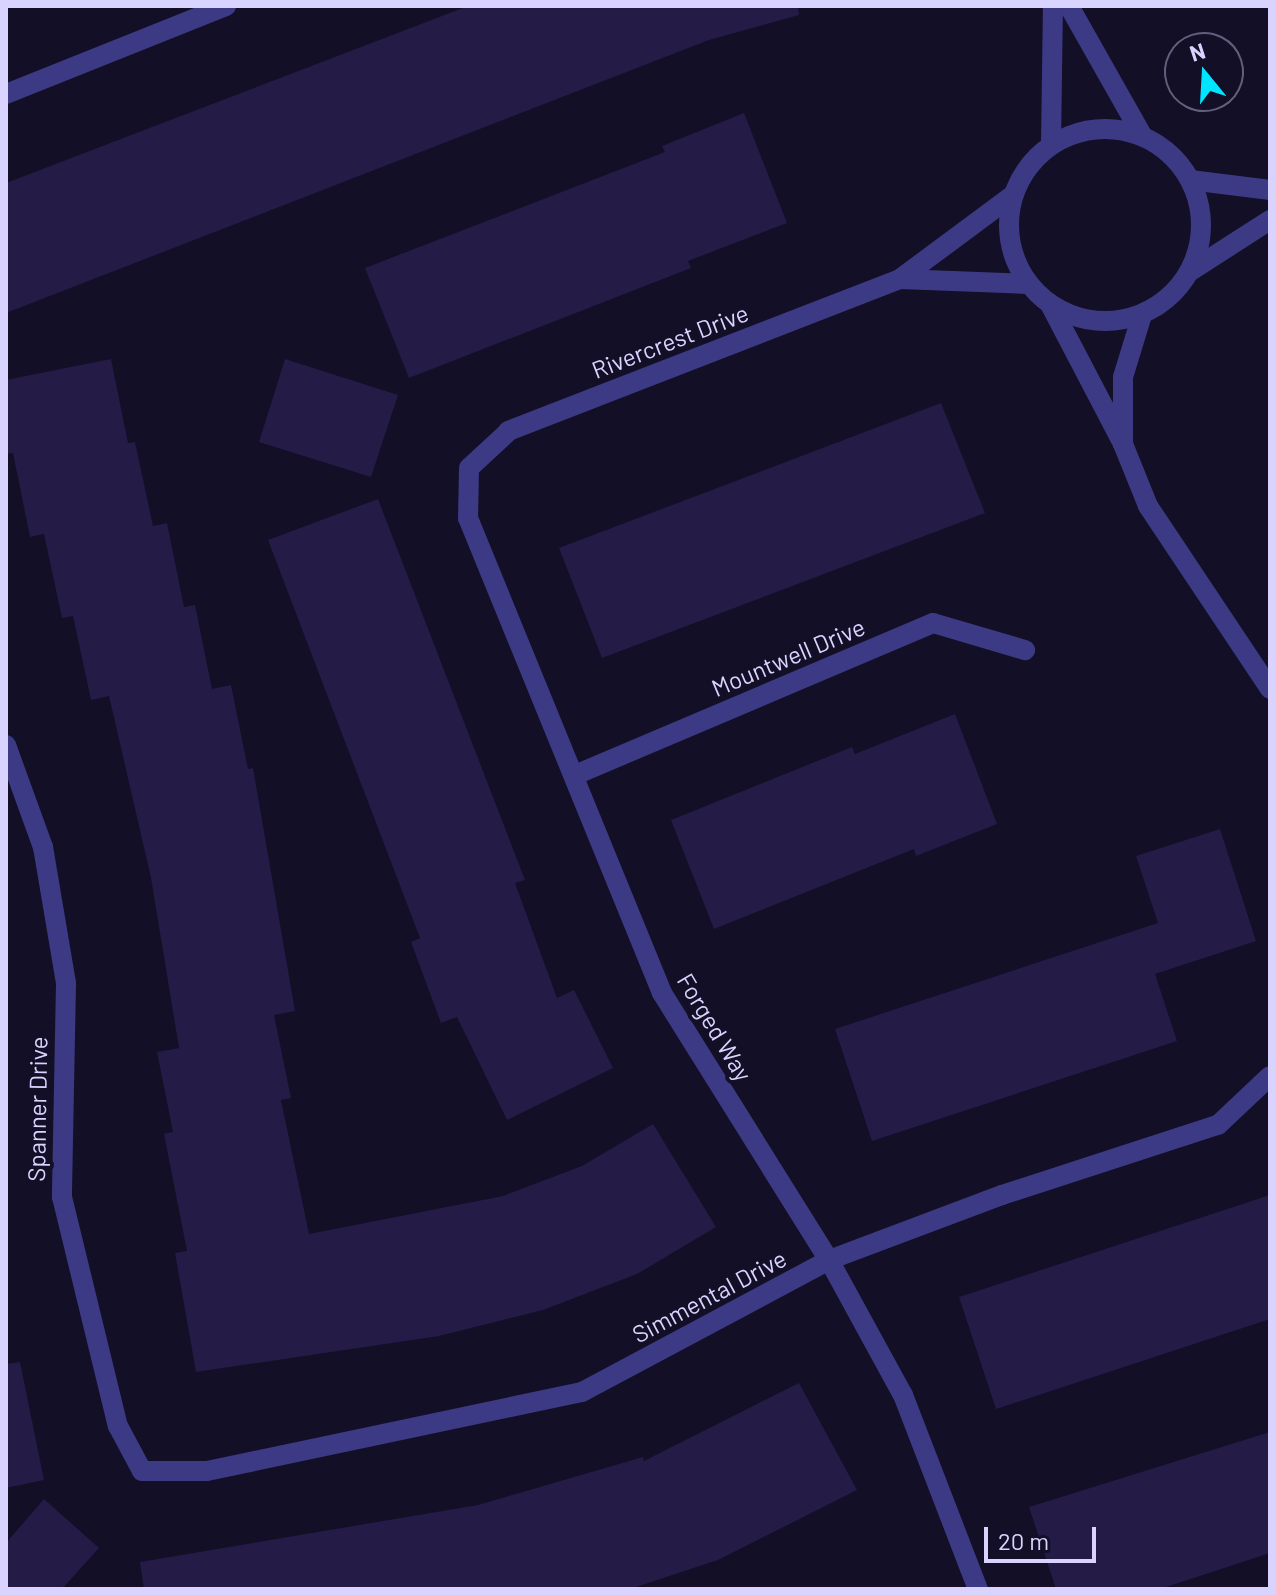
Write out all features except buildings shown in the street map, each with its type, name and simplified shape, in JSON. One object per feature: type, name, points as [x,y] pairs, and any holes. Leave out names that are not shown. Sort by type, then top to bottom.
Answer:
[{"type":"street","points":[[6,94],[226,6]]},
{"type":"street","points":[[1051,145],[1053,6]]},
{"type":"street","points":[[1069,6],[1143,137]]},
{"type":"street","points":[[1051,306],[1079,318],[1111,321],[1142,315],[1169,297],[1189,272],[1200,242],[1200,210],[1190,180],[1170,154],[1143,137],[1096,131],[1051,145],[1028,167],[1013,195],[1008,226],[1013,257],[1028,284],[1051,306],[1123,444],[1148,506],[1270,689]]},
{"type":"street","points":[[1190,180],[1270,190]]},
{"type":"street","name":"Rivercrest Drive","points":[[469,468],[509,431],[900,279],[1013,195]]},
{"type":"street","points":[[1189,272],[1270,220]]},
{"type":"street","name":"Rivercrest Drive","points":[[900,279],[1028,284]]},
{"type":"street","points":[[1123,444],[1123,377],[1142,315]]},
{"type":"street","name":"Forged Way","points":[[469,468],[468,518],[575,775],[621,902],[662,993],[829,1260],[903,1395],[978,1589]]},
{"type":"street","name":"Mountwell Drive","points":[[575,775],[933,623],[1025,650]]},
{"type":"street","name":"Spanner Drive","points":[[6,745],[43,847],[66,983],[62,1197],[118,1426],[142,1471]]},
{"type":"street","name":"Simmental Drive","points":[[142,1471],[207,1471],[582,1392],[829,1260],[1002,1195],[1218,1125],[1270,1076]]}]
